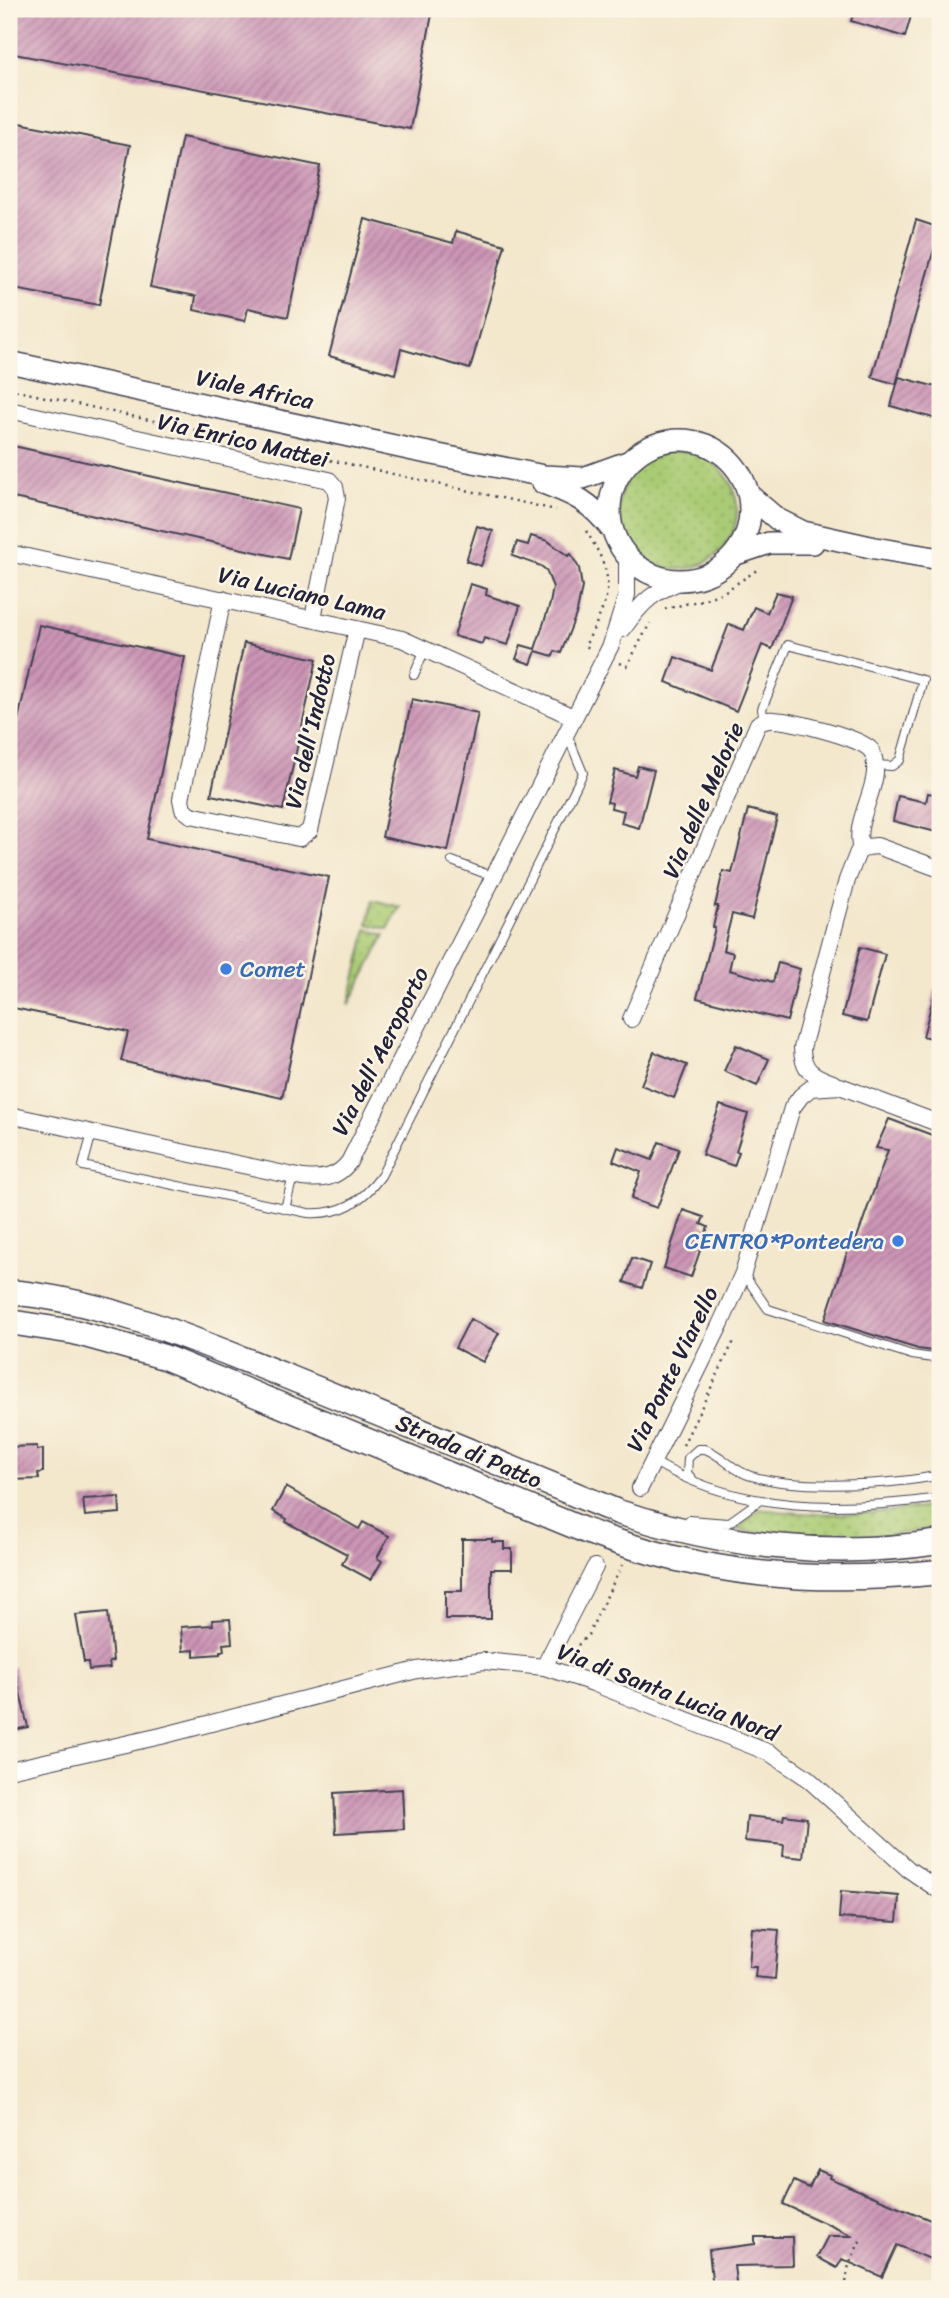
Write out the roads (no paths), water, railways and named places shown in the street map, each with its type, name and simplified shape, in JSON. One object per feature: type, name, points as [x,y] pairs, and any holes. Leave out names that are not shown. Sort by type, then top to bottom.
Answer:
[{"type":"main road","name":"Strada di Patto","points":[[9,1292],[84,1304],[180,1334],[618,1513],[656,1525],[708,1537],[789,1548],[852,1550],[940,1542]]},
{"type":"main road","name":"Strada di Patto","points":[[9,1322],[74,1332],[164,1357],[586,1531],[652,1553],[727,1570],[783,1577],[868,1578],[940,1572]]},
{"type":"street","name":"Viale Africa","points":[[9,362],[490,467],[542,482],[575,495],[592,506],[612,530],[627,556],[648,573],[671,579],[687,579],[713,571],[736,554],[769,543],[801,541],[874,548]]},
{"type":"street","name":"Via Enrico Mattei","points":[[9,410],[329,480],[335,487],[337,498],[313,618]]},
{"type":"street","name":"Viale Africa","points":[[490,467],[573,479],[592,476],[630,461],[659,443],[677,439],[695,440],[710,445],[729,460],[742,477],[749,495],[777,519],[793,528],[814,536],[940,559]]},
{"type":"street","name":"Viale Africa","points":[[612,530],[611,495],[618,478],[630,461]]},
{"type":"street","points":[[736,554],[748,529],[751,512],[749,495]]},
{"type":"street","name":"Via Luciano Lama","points":[[9,553],[401,639],[570,724]]},
{"type":"street","name":"Via dell'Aeroporto","points":[[9,1115],[293,1177],[326,1178],[340,1172],[349,1161],[608,650],[628,595],[627,556]]},
{"type":"street","name":"Via dell'Aeroporto","points":[[608,650],[643,601],[662,588],[687,579]]},
{"type":"street","name":"Via dell'Indotto","points":[[223,599],[181,799],[183,809],[191,815],[300,838],[310,830],[357,629]]},
{"type":"street","name":"Via delle Melorie","points":[[631,1019],[758,724],[777,720],[853,739],[871,750],[875,765]]},
{"type":"street","points":[[875,765],[859,833],[861,849],[854,860],[848,880],[802,1048],[804,1064],[811,1074],[940,1124]]},
{"type":"street","points":[[861,849],[872,846],[886,848],[940,869]]},
{"type":"street","name":"Via Ponte Viarello","points":[[640,1488],[743,1273],[792,1108],[811,1088],[840,1086]]},
{"type":"street","points":[[544,1667],[595,1567]]},
{"type":"street","name":"Via di Santa Lucia Nord","points":[[9,1770],[161,1736],[417,1670],[484,1661],[544,1667],[593,1683],[770,1753],[806,1777],[908,1869],[940,1891]]},
{"type":"lane","points":[[764,721],[762,709],[788,645],[923,680],[901,760],[892,766],[875,765]]},
{"type":"lane","points":[[414,675],[425,649]]},
{"type":"lane","points":[[92,1133],[83,1166],[285,1209],[321,1213],[341,1210],[362,1197],[381,1176],[583,773],[570,724]]},
{"type":"lane","points":[[452,860],[494,877]]},
{"type":"lane","points":[[285,1209],[293,1177]]},
{"type":"lane","points":[[743,1273],[768,1309],[912,1355],[940,1359]]},
{"type":"lane","points":[[698,1483],[687,1473],[687,1463],[694,1453],[705,1449],[745,1474],[778,1481],[884,1482],[940,1475]]},
{"type":"lane","points":[[653,1461],[698,1483],[759,1501],[838,1507],[940,1497]]},
{"type":"lane","points":[[656,1525],[688,1520],[728,1523],[759,1501]]},
{"type":"place","name":"Comet","points":[[226,969]]},
{"type":"place","name":"CENTRO*Pontedera","points":[[898,1241]]}]
